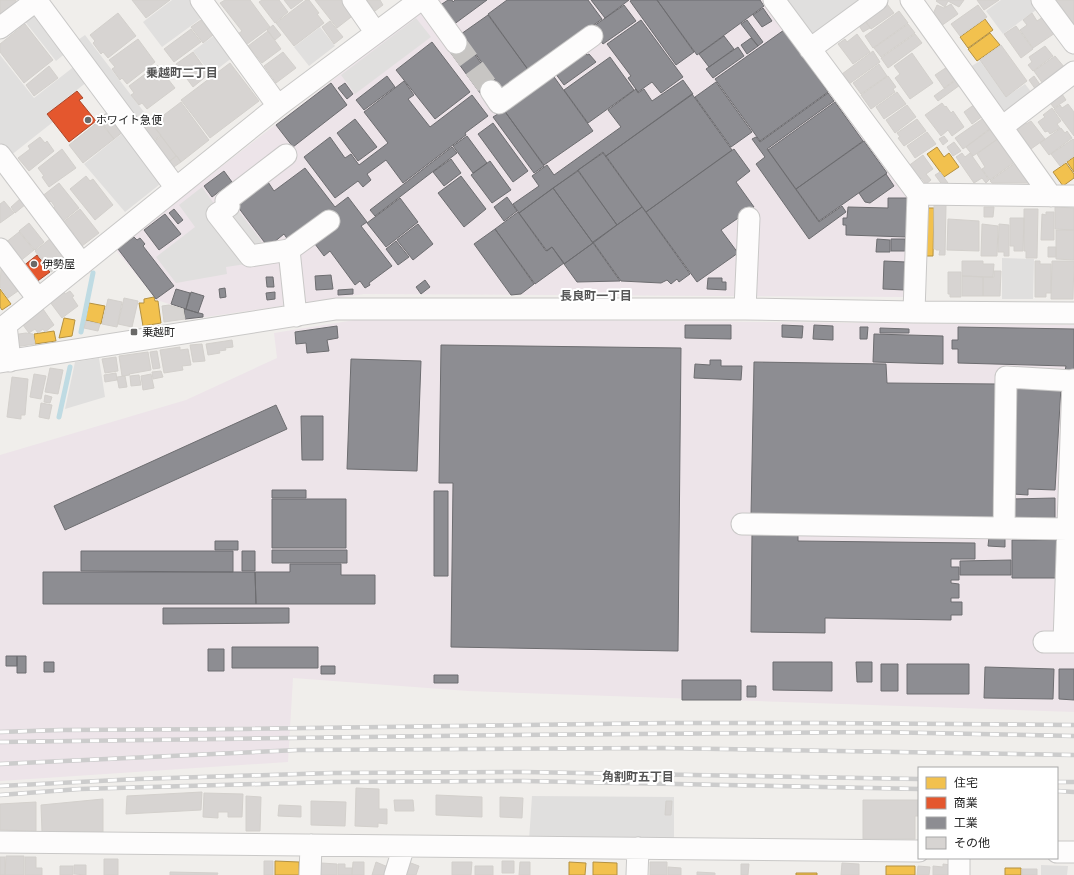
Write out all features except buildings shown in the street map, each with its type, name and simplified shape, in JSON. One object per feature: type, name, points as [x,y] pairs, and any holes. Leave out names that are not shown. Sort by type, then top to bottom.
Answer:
[{"type":"street","points":[[0,28],[37,0],[176,188]]},
{"type":"street","points":[[201,0],[278,106]]},
{"type":"street","points":[[353,0],[376,32]]},
{"type":"street","points":[[420,0],[278,106],[38,299],[3,324],[5,362],[336,309],[745,308],[914,312],[1074,313]]},
{"type":"street","points":[[425,0],[456,43]]},
{"type":"street","points":[[774,0],[918,194],[914,312]]},
{"type":"street","points":[[810,49],[877,0]]},
{"type":"street","points":[[911,0],[1051,196]]},
{"type":"street","points":[[1042,0],[1074,43]]},
{"type":"street","points":[[491,91],[499,102],[592,36]]},
{"type":"street","points":[[1002,127],[1074,72]]},
{"type":"street","points":[[0,155],[82,264]]},
{"type":"street","points":[[286,156],[226,201],[229,206],[217,214],[250,256],[289,250],[329,221]]},
{"type":"street","points":[[918,194],[1074,196]]},
{"type":"street","points":[[745,308],[749,218]]},
{"type":"street","points":[[0,249],[38,299]]},
{"type":"street","points":[[289,250],[296,316]]},
{"type":"street","points":[[1004,527],[1006,377],[1073,380],[1068,529],[1061,642]]},
{"type":"street","points":[[742,524],[1068,529]]},
{"type":"street","points":[[0,842],[918,851]]},
{"type":"street","points":[[310,875],[311,845]]},
{"type":"street","points":[[394,875],[404,846]]},
{"type":"street","points":[[637,875],[638,848]]},
{"type":"street","points":[[1058,852],[1074,852]]},
{"type":"street","points":[[959,859],[959,875]]},
{"type":"shaded area","points":[[172,0],[190,0],[203,17],[162,47],[143,22]]},
{"type":"shaded area","points":[[436,0],[768,0],[910,201],[905,297],[364,294],[185,320],[184,309],[157,300],[115,249]]},
{"type":"shaded area","points":[[781,0],[864,0],[812,37]]},
{"type":"shaded area","points":[[1001,0],[1033,0],[1039,8],[1003,34],[986,11]]},
{"type":"shaded area","points":[[32,12],[67,52],[56,61],[23,19]]},
{"type":"shaded area","points":[[416,18],[431,37],[355,94],[341,75]]},
{"type":"shaded area","points":[[320,27],[335,46],[309,66],[294,47]]},
{"type":"shaded area","points":[[85,35],[144,112],[134,119],[75,42]]},
{"type":"shaded area","points":[[215,35],[233,57],[211,74],[193,51]]},
{"type":"shaded area","points":[[0,55],[34,98],[76,65],[88,81],[47,114],[53,122],[10,156],[0,143]]},
{"type":"shaded area","points":[[980,61],[1006,97],[1025,84],[1032,93],[1007,111],[1001,110],[970,67]]},
{"type":"shaded area","points":[[125,131],[164,181],[125,212],[84,164]]},
{"type":"shaded area","points":[[202,187],[218,209],[230,200],[261,240],[265,261],[226,267],[227,274],[176,283],[156,257],[195,227],[179,205]]},
{"type":"shaded area","points":[[1002,258],[1034,259],[1033,299],[1002,299]]},
{"type":"shaded area","points":[[367,318],[1074,325],[1074,712],[468,691],[293,678],[288,762],[0,781],[0,455],[186,400],[277,358],[274,333]]},
{"type":"shaded area","points":[[99,358],[105,397],[65,409],[75,362]]},
{"type":"shaded area","points":[[532,796],[674,797],[674,843],[529,840]]},
{"type":"shaded area","points":[[1041,865],[1068,866],[1067,875],[1041,875]]},
{"type":"waterway","points":[[81,332],[93,273]]},
{"type":"waterway","points":[[59,417],[70,367]]},
{"type":"tunnel","points":[[456,43],[491,91]]},
{"type":"railway","points":[[0,732],[667,723],[1074,725]]},
{"type":"railway","points":[[0,742],[875,732],[1074,736]]},
{"type":"railway","points":[[0,764],[298,750],[663,748],[1074,755]]},
{"type":"railway","points":[[0,786],[138,779],[332,773],[524,772],[918,779]]},
{"type":"railway","points":[[0,795],[80,789],[332,782],[524,781],[918,789]]},
{"type":"railway","points":[[1058,782],[1074,782]]},
{"type":"railway","points":[[1058,791],[1074,792]]},
{"type":"place","name":"ホワイト急便","points":[[88,120]]},
{"type":"place","name":"伊勢屋","points":[[34,264]]},
{"type":"place","name":"乗越町","points":[[134,332]]},
{"type":"district","name":"乗越町二丁目","points":[[182,73]]},
{"type":"district","name":"長良町一丁目","points":[[596,296]]},
{"type":"district","name":"角割町五丁目","points":[[638,777]]}]
